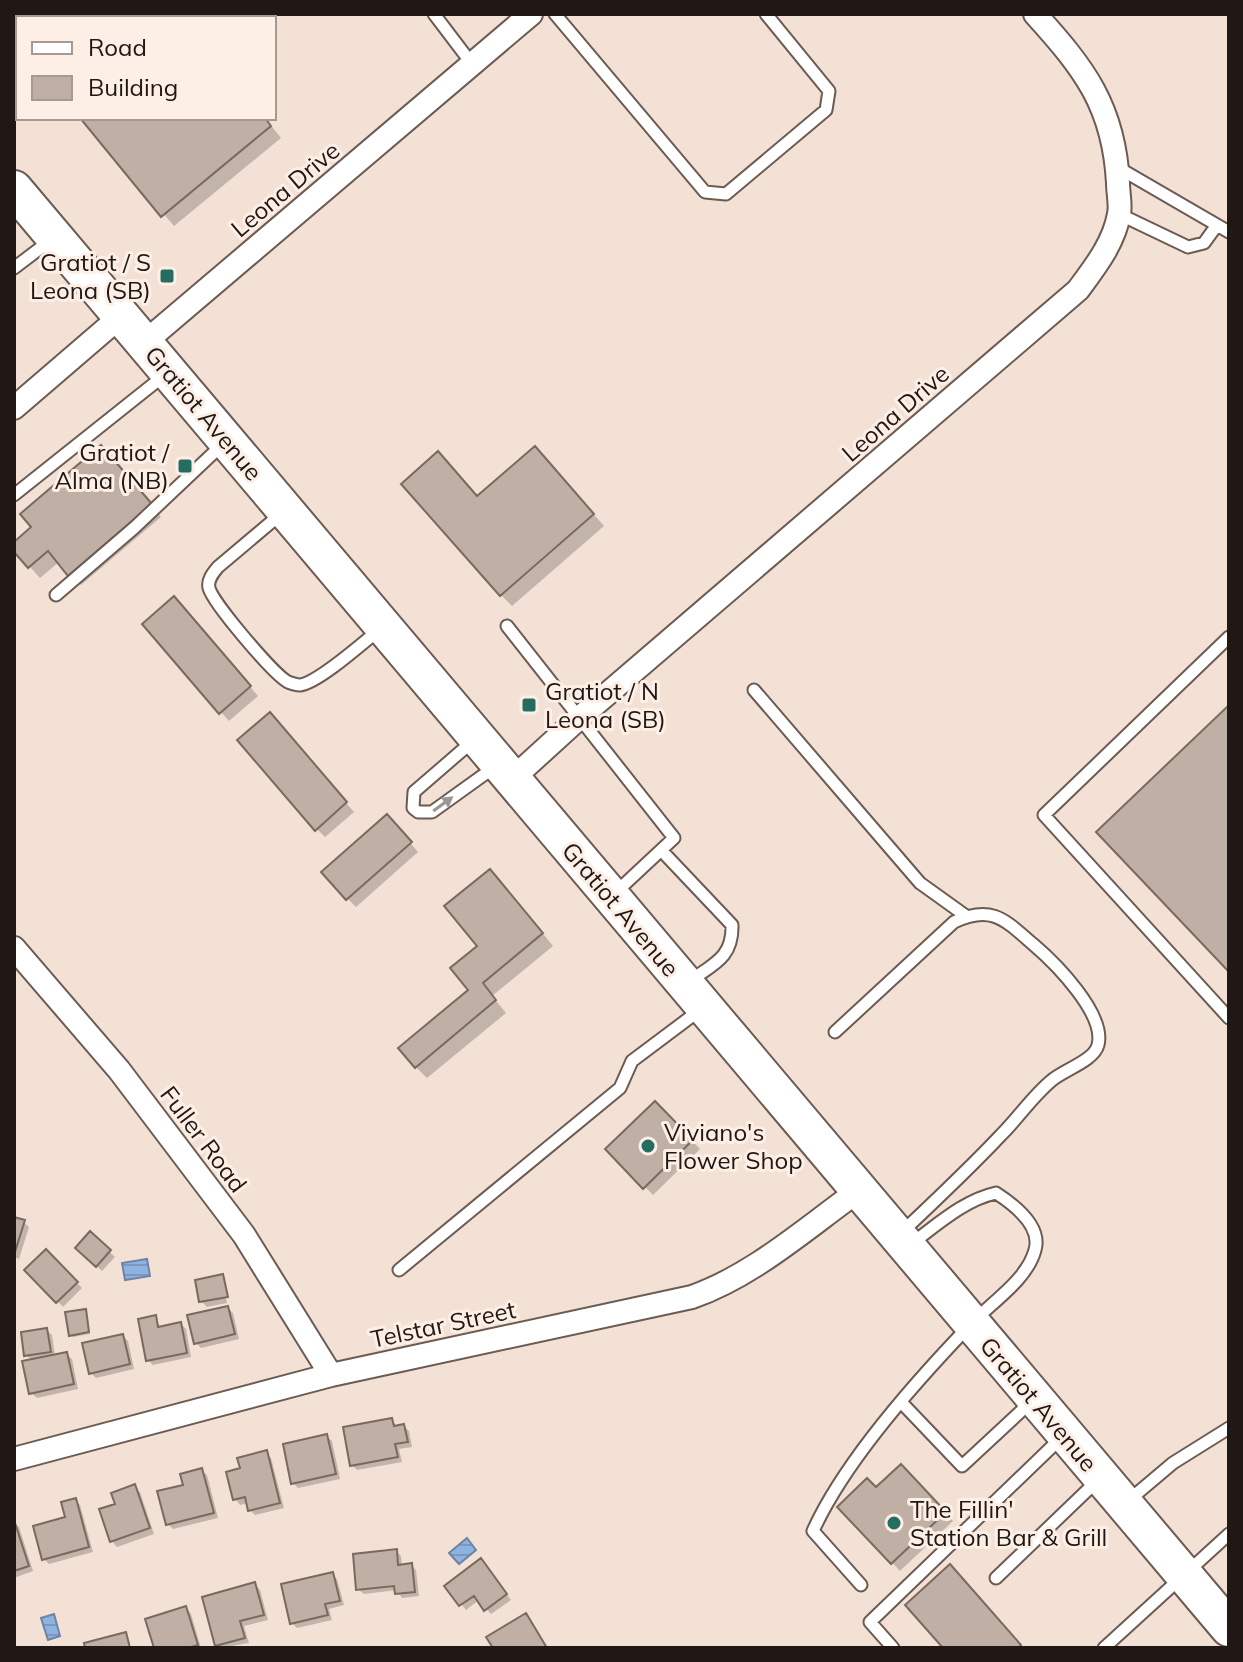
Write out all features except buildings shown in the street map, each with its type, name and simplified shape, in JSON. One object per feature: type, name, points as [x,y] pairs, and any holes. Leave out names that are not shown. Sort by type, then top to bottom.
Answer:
[{"type":"main road","name":"Gratiot Avenue","points":[[14,189],[1229,1628]]},
{"type":"street","name":"Leona Drive","points":[[14,408],[133,329],[472,64],[531,14]]},
{"type":"street","name":"Leona Drive","points":[[495,761],[578,719],[1078,290],[1104,254],[1119,214],[1117,167],[1110,124],[1091,83],[1035,14]]},
{"type":"street","name":"Fuller Road","points":[[14,948],[119,1070],[244,1235],[331,1375]]},
{"type":"street","name":"Telstar Street","points":[[14,1459],[331,1375],[692,1297],[722,1286],[744,1273],[858,1191]]},
{"type":"lane","points":[[434,14],[472,64]]},
{"type":"lane","points":[[555,14],[705,192],[726,194],[826,110],[829,91],[766,14]]},
{"type":"lane","points":[[1117,167],[1229,232]]},
{"type":"lane","points":[[1119,214],[1188,247],[1204,243],[1217,225]]},
{"type":"lane","points":[[14,268],[55,237]]},
{"type":"lane","points":[[14,495],[170,371]]},
{"type":"lane","points":[[56,595],[134,528],[227,440]]},
{"type":"lane","points":[[286,510],[210,577],[208,588],[257,652],[287,682],[298,685],[313,680],[384,627]]},
{"type":"lane","points":[[507,626],[674,838],[610,897]]},
{"type":"lane","points":[[1229,637],[1044,815],[1229,1018]]},
{"type":"lane","points":[[754,690],[920,883],[966,916]]},
{"type":"lane","points":[[495,761],[432,812],[418,812],[413,808],[414,792],[495,761]]},
{"type":"lane","points":[[399,1270],[620,1088],[632,1061],[694,996],[727,954],[731,945],[732,925],[661,850]]},
{"type":"lane","points":[[835,1032],[954,922],[975,912],[989,914],[1014,928],[1049,958],[1077,990],[1093,1017],[1099,1036],[1098,1048],[1090,1057],[1053,1079],[1036,1094],[902,1242]]},
{"type":"lane","points":[[861,1585],[813,1531],[827,1498],[901,1402],[971,1323],[1022,1273],[1036,1248],[1034,1232],[1024,1215],[996,1193],[961,1207],[902,1242]]},
{"type":"lane","points":[[901,1402],[962,1466],[1035,1398]]},
{"type":"lane","points":[[996,1578],[1113,1490],[1173,1463],[1229,1428]]},
{"type":"lane","points":[[893,1648],[870,1622],[1065,1434]]},
{"type":"lane","points":[[1104,1648],[1229,1534]]},
{"type":"water","points":[[147,1259],[150,1276],[125,1280],[122,1263]]},
{"type":"water","points":[[467,1538],[476,1550],[459,1564],[449,1553]]},
{"type":"water","points":[[54,1614],[60,1636],[48,1640],[41,1618]]},
{"type":"place","name":"Gratiot / S Leona (SB)","points":[[167,276]]},
{"type":"place","name":"Gratiot / Alma (NB)","points":[[185,466]]},
{"type":"place","name":"Gratiot / N Leona (SB)","points":[[529,705]]},
{"type":"place","name":"Viviano's Flower Shop","points":[[648,1146]]},
{"type":"place","name":"The Fillin' Station Bar & Grill","points":[[894,1523]]}]
